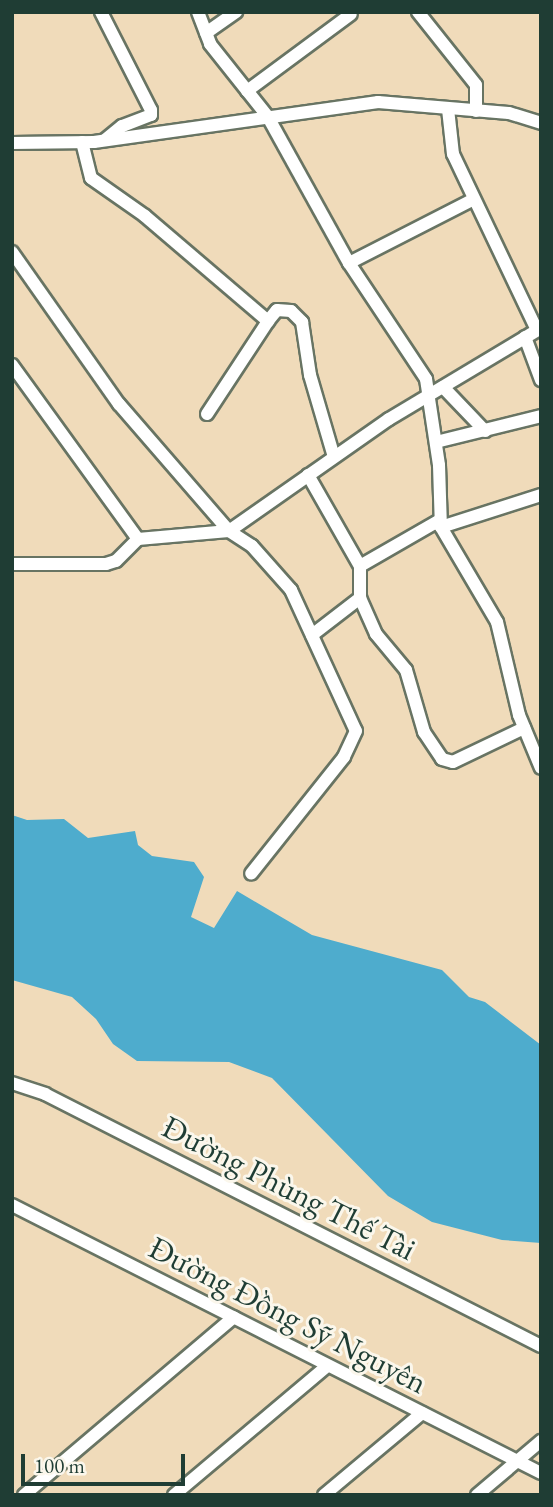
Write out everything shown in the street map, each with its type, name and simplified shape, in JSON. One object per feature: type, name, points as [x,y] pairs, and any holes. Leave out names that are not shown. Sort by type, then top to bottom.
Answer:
[{"type":"street","points":[[101,12],[150,110],[150,115],[122,126],[105,140]]},
{"type":"street","points":[[198,12],[206,33],[268,117],[349,262],[426,379],[436,442],[440,523],[497,622],[524,728],[541,768]]},
{"type":"street","points":[[206,33],[236,12]]},
{"type":"street","points":[[418,12],[476,85],[477,111]]},
{"type":"street","points":[[247,91],[351,14]]},
{"type":"street","points":[[12,144],[105,140],[378,102],[509,113],[541,123]]},
{"type":"street","points":[[448,109],[453,154],[534,332],[541,380]]},
{"type":"street","points":[[82,142],[91,178],[123,198],[268,321]]},
{"type":"street","points":[[349,262],[474,199]]},
{"type":"street","points":[[12,252],[118,404],[229,531],[252,546],[291,590],[356,731],[344,757],[251,874]]},
{"type":"street","points":[[207,414],[277,310],[291,312],[302,322],[310,375],[334,457]]},
{"type":"street","points":[[12,564],[106,564],[116,561],[138,540],[229,531],[334,457],[429,395],[534,332]]},
{"type":"street","points":[[12,365],[138,540]]},
{"type":"street","points":[[443,387],[485,431]]},
{"type":"street","points":[[436,442],[541,416]]},
{"type":"street","points":[[308,475],[360,566],[360,598],[376,634],[405,670],[424,732],[445,762],[524,728]]},
{"type":"street","points":[[360,566],[440,523],[541,495]]},
{"type":"street","points":[[312,635],[360,598]]},
{"type":"street","points":[[531,745],[541,735]]},
{"type":"street","name":"Đường Phùng Thế Tài","points":[[12,1083],[46,1094],[541,1346]]},
{"type":"street","name":"Đường Đồng Sỹ Nguyên","points":[[12,1205],[541,1473]]},
{"type":"street","points":[[24,1495],[234,1317]]},
{"type":"street","points":[[174,1495],[327,1366]]},
{"type":"street","points":[[324,1495],[422,1413]]},
{"type":"street","points":[[477,1495],[541,1441]]},
{"type":"water","points":[[12,815],[27,820],[64,819],[88,838],[135,831],[138,845],[152,856],[194,862],[204,877],[191,917],[214,928],[237,891],[312,935],[442,970],[469,997],[485,1002],[541,1045],[541,1243],[502,1240],[432,1222],[388,1196],[272,1078],[229,1062],[137,1061],[113,1044],[96,1019],[72,997],[12,980]]}]
